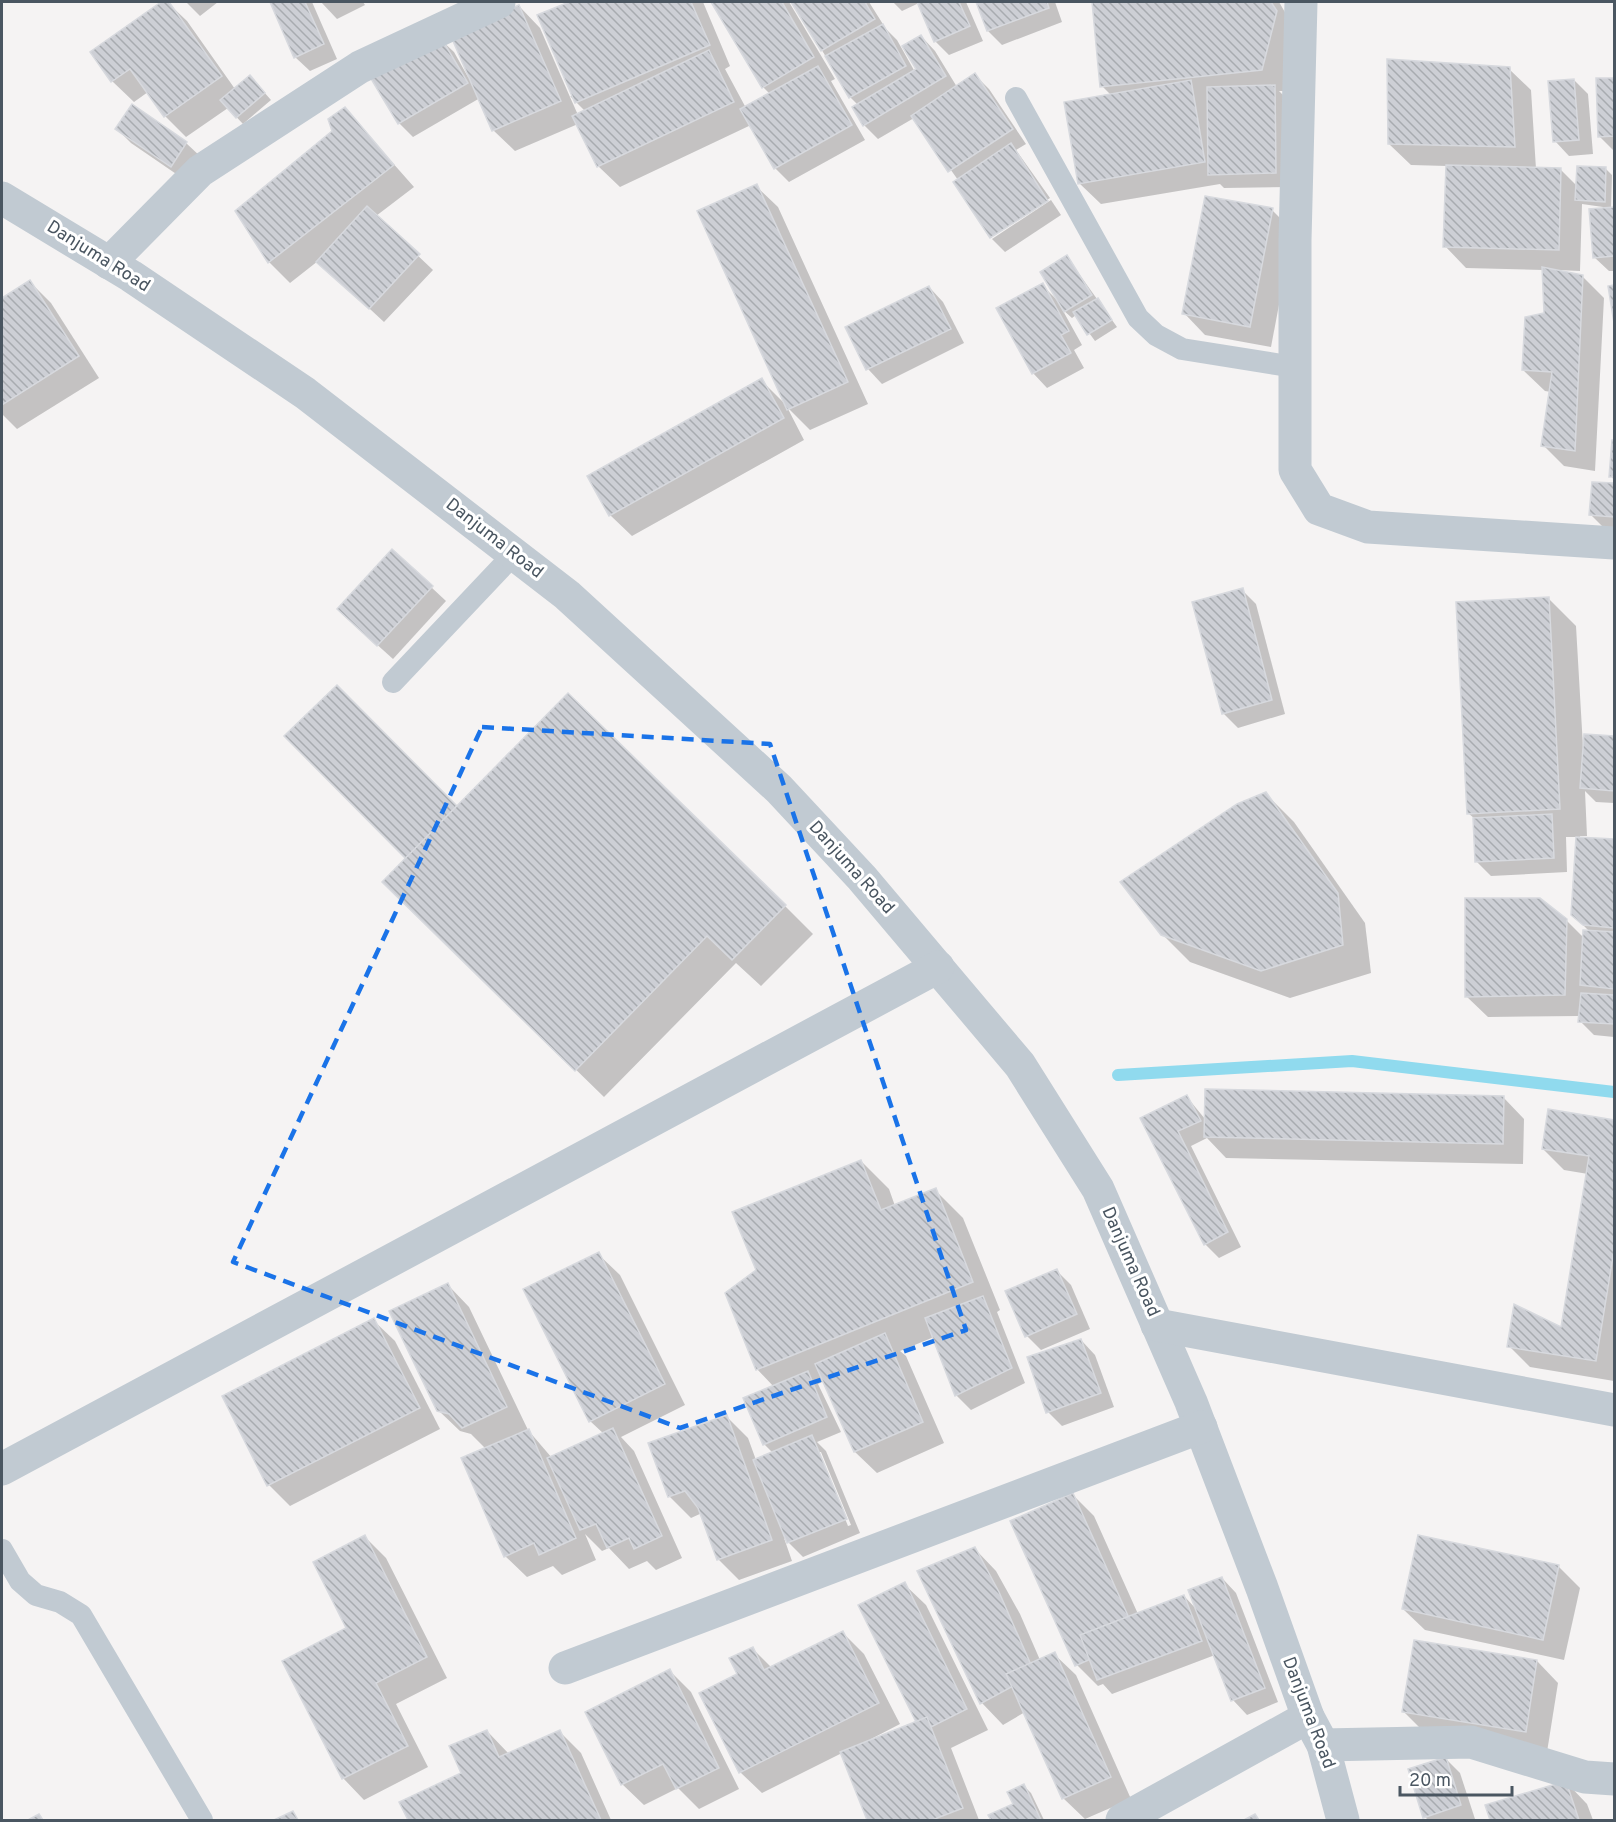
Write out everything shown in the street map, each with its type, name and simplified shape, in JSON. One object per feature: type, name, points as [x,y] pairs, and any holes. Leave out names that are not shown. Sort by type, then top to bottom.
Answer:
[{"type":"street","points":[[109,263],[200,171],[360,67],[499,2]]},
{"type":"street","points":[[1301,2],[1295,470],[1319,509],[1368,528],[1614,543]]},
{"type":"street","name":"Danjuma Road","points":[[2,198],[109,263],[305,393],[567,595],[779,789],[862,878],[1020,1065],[1098,1189],[1157,1325],[1201,1428],[1308,1717],[1323,1745],[1344,1821]]},
{"type":"street","points":[[2,1469],[938,967]]},
{"type":"street","points":[[1157,1325],[1614,1410]]},
{"type":"street","points":[[565,1668],[1201,1428]]},
{"type":"street","points":[[1122,1821],[1308,1717]]},
{"type":"street","points":[[1323,1745],[1471,1742],[1585,1778],[1614,1779]]},
{"type":"lane","points":[[1016,98],[1138,318],[1156,335],[1182,349],[1295,367]]},
{"type":"lane","points":[[393,682],[514,554]]},
{"type":"lane","points":[[2,1550],[20,1581],[36,1595],[60,1602],[81,1615],[202,1821]]},
{"type":"highlighted area","points":[[482,727],[770,744],[966,1330],[680,1428],[233,1262]]},
{"type":"building","points":[[161,2],[169,2],[222,76],[164,117],[130,69],[111,82],[90,52]]},
{"type":"building","points":[[270,2],[305,2],[324,44],[294,58]]},
{"type":"building","points":[[569,2],[691,2],[710,45],[575,103],[537,15]]},
{"type":"building","points":[[711,2],[782,2],[814,57],[762,88]]},
{"type":"building","points":[[791,2],[865,2],[875,19],[821,51]]},
{"type":"building","points":[[917,2],[959,2],[970,26],[934,42]]},
{"type":"building","points":[[976,2],[1047,2],[1049,8],[987,31]]},
{"type":"building","points":[[1092,2],[1271,2],[1277,11],[1262,70],[1100,87]]},
{"type":"building","points":[[519,5],[561,101],[492,131],[453,41],[491,17]]},
{"type":"building","points":[[883,24],[906,66],[849,98],[825,56]]},
{"type":"building","points":[[921,35],[946,76],[863,126],[852,107],[916,69],[902,46]]},
{"type":"building","points":[[440,36],[468,83],[398,124],[370,77]]},
{"type":"building","points":[[709,50],[734,102],[597,167],[572,116]]},
{"type":"building","points":[[1387,59],[1510,67],[1515,147],[1388,144]]},
{"type":"building","points":[[818,66],[852,125],[774,169],[740,109]]},
{"type":"building","points":[[975,73],[1013,129],[948,172],[911,116]]},
{"type":"building","points":[[250,75],[265,93],[236,118],[220,100]]},
{"type":"building","points":[[1596,78],[1614,78],[1614,136],[1598,137]]},
{"type":"building","points":[[1574,79],[1579,140],[1553,142],[1548,81]]},
{"type":"building","points":[[1191,80],[1205,162],[1078,184],[1064,102]]},
{"type":"building","points":[[1275,85],[1276,173],[1208,175],[1207,87]]},
{"type":"building","points":[[132,104],[187,142],[171,167],[115,129]]},
{"type":"building","points":[[345,107],[394,165],[268,263],[235,211],[332,131],[328,119]]},
{"type":"building","points":[[1011,143],[1048,201],[990,238],[953,182]]},
{"type":"building","points":[[1446,165],[1561,168],[1559,250],[1443,247]]},
{"type":"building","points":[[1577,166],[1606,167],[1605,202],[1575,200]]},
{"type":"building","points":[[757,184],[848,382],[787,410],[697,211]]},
{"type":"building","points":[[1205,196],[1273,208],[1250,327],[1182,314]]},
{"type":"building","points":[[367,206],[420,254],[369,309],[316,262]]},
{"type":"building","points":[[1614,207],[1614,256],[1593,258],[1589,209]]},
{"type":"building","points":[[1067,255],[1092,295],[1064,312],[1040,272]]},
{"type":"building","points":[[1542,267],[1583,275],[1575,451],[1541,446],[1552,372],[1522,370],[1525,317],[1544,313]]},
{"type":"building","points":[[30,280],[79,356],[2,405],[2,298]]},
{"type":"building","points":[[1043,283],[1069,331],[1061,335],[1071,353],[1032,374],[996,308]]},
{"type":"building","points":[[1614,285],[1614,323],[1608,286]]},
{"type":"building","points":[[929,286],[951,329],[866,370],[845,327]]},
{"type":"building","points":[[1098,298],[1112,320],[1087,335],[1073,312]]},
{"type":"building","points":[[762,378],[784,418],[609,516],[587,476]]},
{"type":"building","points":[[1612,440],[1614,440],[1614,477],[1609,477]]},
{"type":"building","points":[[1592,482],[1614,483],[1614,517],[1589,515]]},
{"type":"building","points":[[392,549],[433,586],[377,646],[337,609]]},
{"type":"building","points":[[1243,588],[1272,700],[1222,714],[1192,602]]},
{"type":"building","points":[[1549,597],[1560,809],[1467,814],[1456,602]]},
{"type":"building","points":[[337,685],[457,806],[406,859],[284,736]]},
{"type":"building","points":[[568,693],[786,905],[732,960],[707,936],[575,1071],[382,882]]},
{"type":"building","points":[[1584,734],[1614,736],[1614,791],[1580,788]]},
{"type":"building","points":[[1266,792],[1338,893],[1343,945],[1261,971],[1161,935],[1120,882],[1237,804]]},
{"type":"building","points":[[1552,814],[1554,858],[1475,862],[1473,818]]},
{"type":"building","points":[[1576,837],[1614,839],[1614,928],[1583,925],[1571,915]]},
{"type":"building","points":[[1465,898],[1540,898],[1567,919],[1565,995],[1465,997]]},
{"type":"building","points":[[1583,930],[1614,932],[1614,989],[1580,985]]},
{"type":"building","points":[[1581,993],[1614,995],[1614,1024],[1578,1022]]},
{"type":"building","points":[[1205,1089],[1504,1096],[1503,1144],[1204,1137]]},
{"type":"building","points":[[1187,1095],[1201,1121],[1178,1131],[1228,1232],[1204,1245],[1140,1118]]},
{"type":"building","points":[[1548,1109],[1614,1120],[1614,1250],[1596,1361],[1507,1347],[1514,1304],[1561,1327],[1589,1156],[1542,1149]]},
{"type":"building","points":[[861,1160],[881,1210],[936,1188],[973,1282],[756,1370],[725,1293],[756,1270],[732,1212]]},
{"type":"building","points":[[599,1252],[665,1384],[589,1422],[523,1289]]},
{"type":"building","points":[[1057,1269],[1077,1314],[1025,1337],[1005,1291]]},
{"type":"building","points":[[448,1283],[507,1407],[462,1428],[449,1414],[437,1411],[389,1311]]},
{"type":"building","points":[[983,1296],[1012,1368],[955,1396],[925,1318]]},
{"type":"building","points":[[374,1318],[420,1408],[267,1486],[222,1396]]},
{"type":"building","points":[[885,1333],[923,1422],[854,1452],[815,1364]]},
{"type":"building","points":[[1081,1339],[1101,1393],[1046,1413],[1027,1357]]},
{"type":"building","points":[[808,1371],[827,1417],[763,1445],[743,1398]]},
{"type":"building","points":[[727,1415],[772,1540],[717,1560],[698,1508],[685,1491],[668,1497],[648,1443]]},
{"type":"building","points":[[613,1428],[662,1536],[634,1549],[629,1538],[607,1548],[596,1524],[580,1530],[547,1458]]},
{"type":"building","points":[[529,1429],[576,1538],[539,1555],[534,1543],[504,1557],[461,1458]]},
{"type":"building","points":[[812,1435],[847,1519],[787,1543],[753,1460]]},
{"type":"building","points":[[1073,1493],[1138,1638],[1075,1666],[1010,1521]]},
{"type":"building","points":[[365,1535],[427,1657],[376,1683],[408,1746],[342,1779],[282,1661],[346,1628],[313,1562]]},
{"type":"building","points":[[1418,1535],[1559,1565],[1543,1640],[1402,1609]]},
{"type":"building","points":[[975,1547],[999,1592],[1035,1674],[980,1704],[917,1571]]},
{"type":"building","points":[[1222,1577],[1265,1688],[1231,1701],[1188,1590]]},
{"type":"building","points":[[905,1582],[967,1709],[921,1732],[858,1605]]},
{"type":"building","points":[[1184,1595],[1202,1641],[1097,1680],[1080,1635]]},
{"type":"building","points":[[843,1631],[879,1703],[739,1773],[699,1693],[737,1674],[729,1658],[753,1647],[764,1670]]},
{"type":"building","points":[[1414,1640],[1537,1660],[1526,1732],[1402,1712]]},
{"type":"building","points":[[1055,1652],[1111,1777],[1062,1799],[1006,1674]]},
{"type":"building","points":[[670,1669],[719,1768],[676,1789],[663,1764],[621,1785],[585,1712]]},
{"type":"building","points":[[927,1717],[963,1808],[932,1820],[867,1820],[840,1752]]},
{"type":"building","points":[[487,1730],[499,1757],[560,1730],[601,1820],[408,1820],[399,1802],[461,1773],[449,1746]]},
{"type":"building","points":[[1446,1757],[1461,1805],[1423,1818],[1408,1769]]},
{"type":"building","points":[[1566,1781],[1579,1820],[1490,1820],[1485,1805]]},
{"type":"building","points":[[1024,1784],[1041,1820],[991,1820],[988,1815],[1013,1804],[1007,1792]]},
{"type":"building","points":[[293,1811],[298,1820],[274,1820]]},
{"type":"building","points":[[39,1814],[43,1820],[28,1820]]},
{"type":"building","points":[[1255,1814],[1259,1820],[1244,1820]]},
{"type":"waterway","points":[[1118,1075],[1352,1061],[1614,1092]]}]
